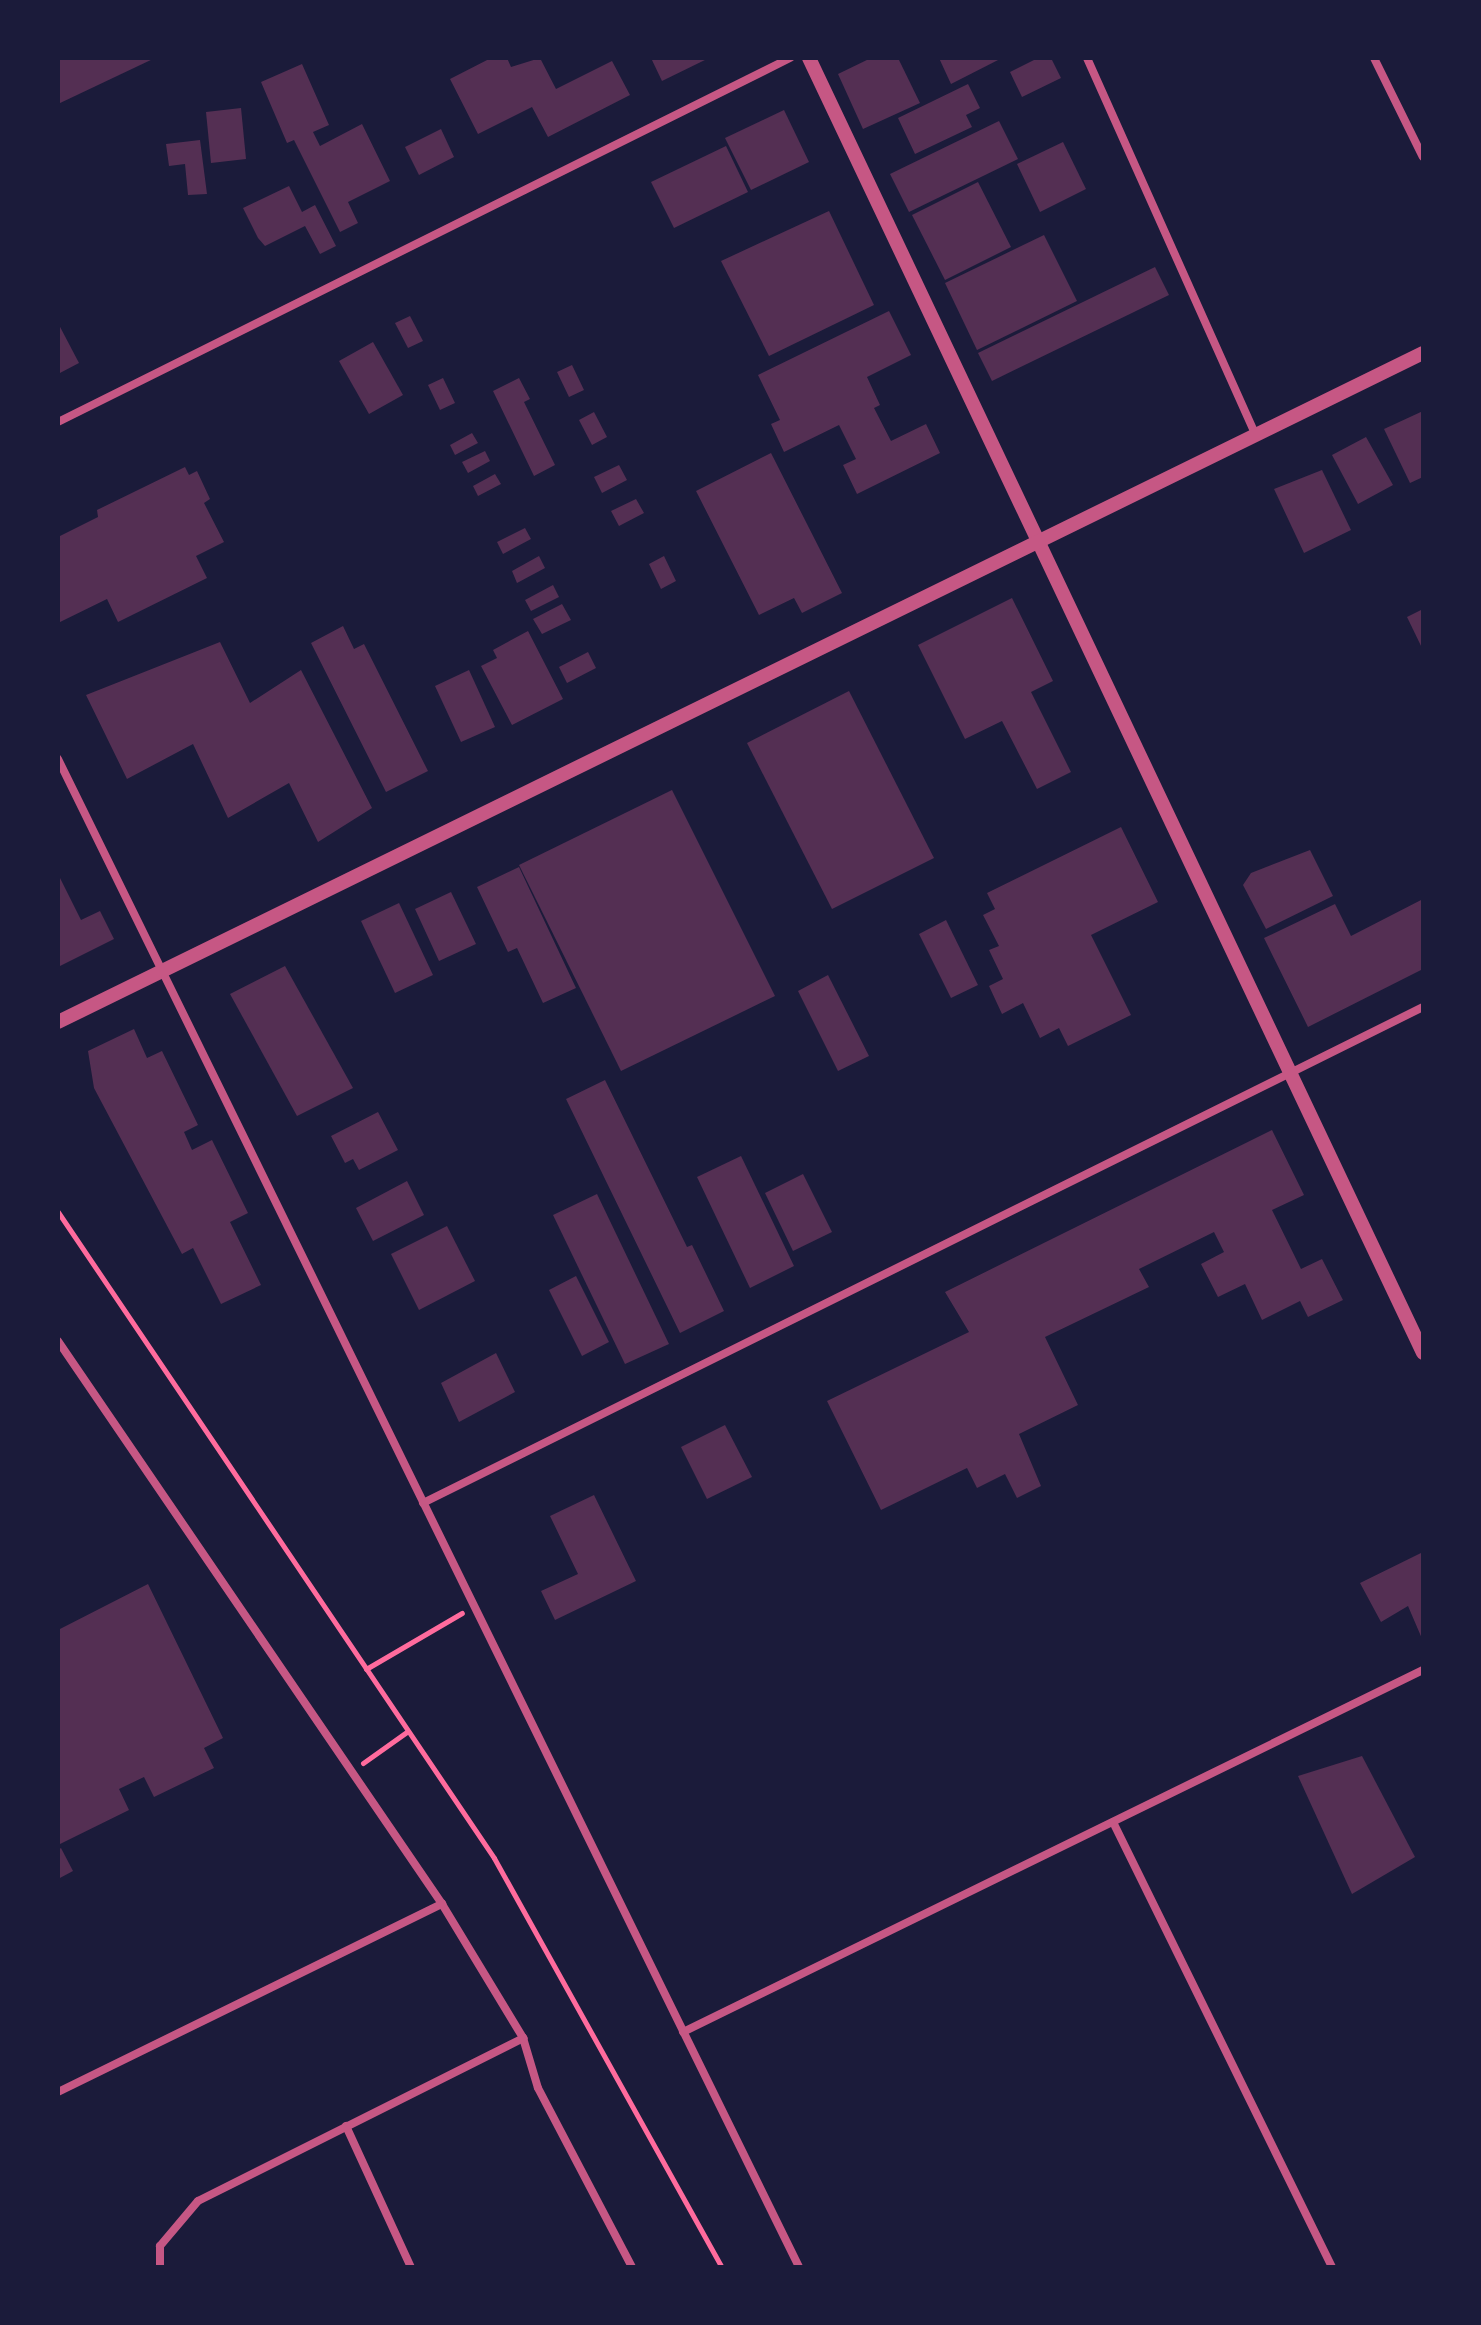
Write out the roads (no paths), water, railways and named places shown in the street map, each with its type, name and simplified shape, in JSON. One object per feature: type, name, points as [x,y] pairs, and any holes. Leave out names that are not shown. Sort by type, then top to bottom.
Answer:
[{"type":"street","points":[[58,422],[790,58]]},
{"type":"street","points":[[809,58],[1423,1353]]},
{"type":"street","points":[[1087,58],[1255,433]]},
{"type":"street","points":[[1374,58],[1423,157]]},
{"type":"street","points":[[58,1022],[1423,353]]},
{"type":"street","points":[[58,759],[799,2267]]},
{"type":"street","points":[[423,1503],[1423,1007]]},
{"type":"street","points":[[58,1341],[442,1904],[523,2038],[538,2088],[632,2267]]},
{"type":"street","points":[[683,2032],[1423,1670]]},
{"type":"street","points":[[1113,1822],[1332,2267]]},
{"type":"street","points":[[58,2092],[442,1904]]},
{"type":"street","points":[[160,2267],[160,2246],[198,2201],[523,2038]]},
{"type":"street","points":[[346,2126],[411,2267]]}]
